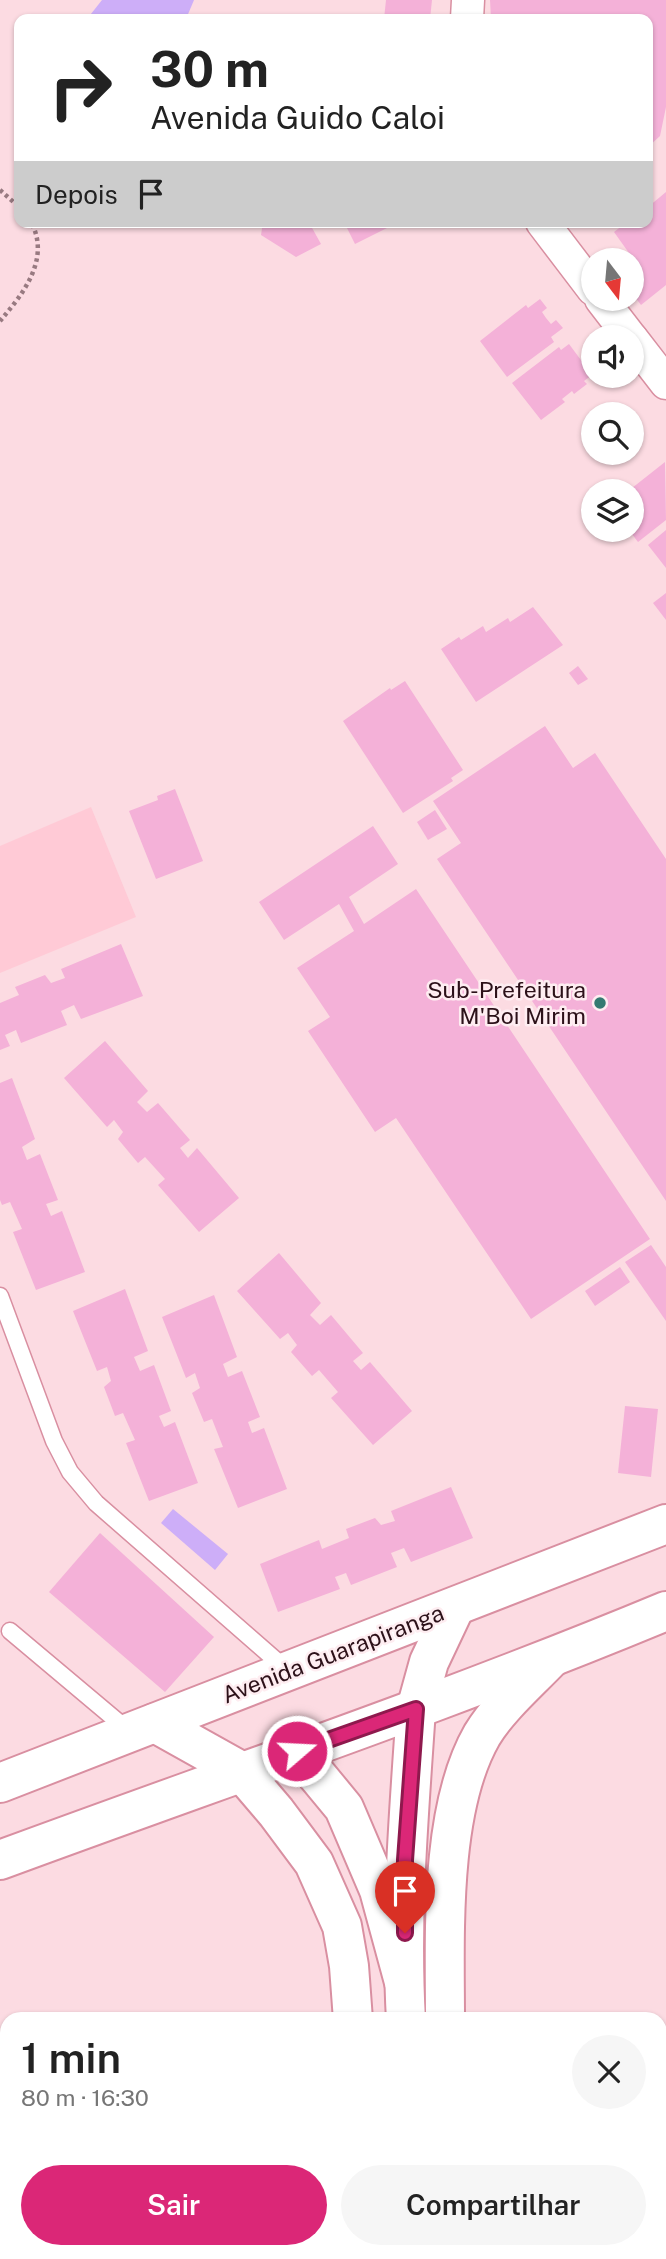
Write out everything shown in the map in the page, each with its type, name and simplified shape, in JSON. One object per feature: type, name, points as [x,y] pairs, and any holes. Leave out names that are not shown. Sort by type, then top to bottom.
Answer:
[{"type":"main road","name":"Avenida Guarapiranga","points":[[0,1783],[666,1524]]},
{"type":"main road","points":[[406,2012],[405,1860],[416,1709],[429,1662],[455,1607]]},
{"type":"main road","points":[[0,1860],[550,1659],[666,1611]]},
{"type":"main road","points":[[445,2012],[444,1903],[462,1785],[482,1735],[550,1659]]},
{"type":"main road","points":[[143,1728],[241,1771],[314,1863],[342,1926],[349,1966],[352,2012]]},
{"type":"main road","points":[[297,1751],[344,1808],[379,1890],[404,1982]]},
{"type":"street","points":[[547,228],[581,273]]},
{"type":"street","points":[[644,355],[666,383]]},
{"type":"lane","points":[[0,1296],[54,1441],[71,1472],[96,1503],[289,1671]]},
{"type":"lane","points":[[10,1631],[143,1728]]},
{"type":"path","points":[[0,190],[14,202]]},
{"type":"path","points":[[0,321],[18,300],[36,268],[38,247],[33,228]]},
{"type":"shaded area","points":[[102,0],[194,0],[188,14],[91,14]]},
{"type":"shaded area","points":[[91,807],[136,917],[0,973],[0,846]]},
{"type":"shaded area","points":[[173,1509],[228,1554],[215,1570],[161,1523]]},
{"type":"building","points":[[386,0],[432,0],[431,14],[385,14]]},
{"type":"building","points":[[490,0],[666,0],[666,107],[660,136],[653,142],[653,14],[491,14]]},
{"type":"building","points":[[666,192],[666,285],[644,303],[644,248],[625,248],[614,232],[619,228],[653,228],[653,203]]},
{"type":"building","points":[[262,228],[312,228],[321,244],[296,257],[261,235]]},
{"type":"building","points":[[347,228],[387,228],[355,244]]},
{"type":"building","points":[[540,299],[547,308],[542,312],[546,318],[551,324],[556,320],[563,328],[551,337],[554,342],[507,377],[480,341],[526,305],[528,308]]},
{"type":"building","points":[[569,344],[581,360],[582,388],[574,394],[572,391],[562,399],[565,402],[541,420],[512,383],[559,347],[561,350]]},
{"type":"building","points":[[665,462],[666,520],[644,537],[644,479]]},
{"type":"building","points":[[666,530],[666,568],[648,545]]},
{"type":"building","points":[[666,593],[666,620],[653,603]]},
{"type":"building","points":[[533,607],[563,645],[476,702],[441,649],[483,626],[486,632],[508,618],[510,622]]},
{"type":"building","points":[[578,666],[588,679],[578,685],[569,673]]},
{"type":"building","points":[[405,681],[463,770],[451,778],[453,781],[403,813],[343,721],[390,688],[391,690]]},
{"type":"building","name":"Sub-Prefeitura M'Boi Mirim","points":[[545,726],[573,768],[595,753],[666,859],[666,1201],[437,859],[461,843],[433,801]]},
{"type":"building","points":[[175,789],[203,861],[156,879],[129,811],[158,800],[157,796]]},
{"type":"building","points":[[435,810],[447,829],[428,840],[417,822]]},
{"type":"building","points":[[373,826],[398,864],[349,897],[364,924],[416,889],[650,1239],[531,1319],[396,1118],[375,1132],[308,1031],[330,1017],[297,968],[354,931],[339,904],[284,940],[259,902]]},
{"type":"building","points":[[121,944],[143,996],[81,1019],[74,1005],[61,1011],[67,1025],[21,1043],[16,1030],[5,1035],[10,1046],[0,1050],[0,1003],[19,995],[15,987],[45,975],[51,983],[65,978],[61,969]]},
{"type":"building","points":[[105,1041],[148,1091],[137,1102],[147,1112],[158,1103],[190,1140],[180,1148],[188,1158],[197,1148],[239,1198],[199,1232],[158,1185],[165,1179],[145,1157],[138,1163],[118,1139],[123,1132],[114,1120],[107,1127],[64,1078]]},
{"type":"building","points":[[12,1078],[35,1139],[22,1147],[27,1160],[40,1154],[58,1200],[46,1204],[51,1216],[62,1211],[85,1272],[36,1290],[13,1232],[22,1229],[10,1202],[2,1205],[0,1200],[0,1083]]},
{"type":"building","points":[[651,1245],[666,1267],[666,1321],[625,1262]]},
{"type":"building","points":[[279,1253],[321,1303],[310,1315],[320,1325],[331,1315],[363,1353],[353,1361],[361,1370],[370,1362],[412,1411],[373,1445],[331,1398],[338,1392],[319,1370],[312,1376],[291,1352],[297,1345],[288,1333],[280,1339],[237,1291]]},
{"type":"building","points":[[620,1267],[630,1282],[595,1306],[585,1291]]},
{"type":"building","points":[[125,1289],[148,1351],[134,1357],[140,1371],[154,1365],[171,1411],[159,1416],[164,1427],[175,1422],[198,1483],[149,1501],[126,1443],[135,1440],[123,1413],[115,1416],[104,1387],[111,1381],[107,1367],[97,1371],[73,1311]]},
{"type":"building","points":[[214,1295],[237,1357],[223,1364],[228,1377],[242,1371],[260,1417],[248,1422],[252,1433],[264,1428],[287,1489],[238,1508],[214,1449],[223,1447],[212,1419],[204,1422],[192,1393],[200,1388],[195,1373],[186,1378],[162,1317]]},
{"type":"building","points":[[625,1406],[658,1409],[651,1477],[618,1473]]},
{"type":"building","points":[[451,1487],[473,1538],[411,1562],[404,1548],[391,1553],[397,1567],[351,1585],[346,1573],[335,1577],[340,1589],[278,1612],[260,1564],[319,1540],[322,1549],[349,1538],[346,1529],[375,1518],[381,1525],[395,1521],[391,1511]]},
{"type":"building","points":[[100,1533],[214,1637],[165,1692],[49,1592]]},
{"type":"place","name":"Sub-Prefeitura M'Boi Mirim","points":[[600,1003]]},
{"type":"route","points":[[297,1751],[416,1709],[405,1860],[405,1933]]}]
